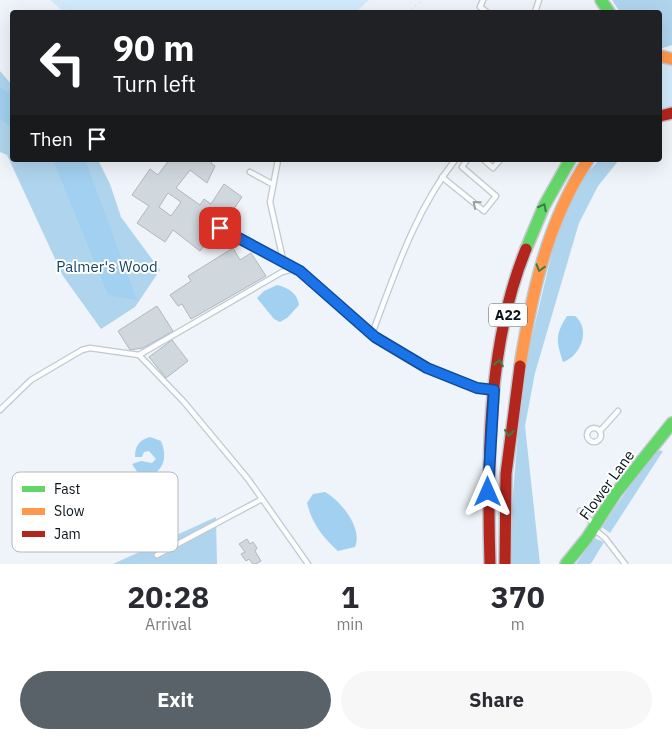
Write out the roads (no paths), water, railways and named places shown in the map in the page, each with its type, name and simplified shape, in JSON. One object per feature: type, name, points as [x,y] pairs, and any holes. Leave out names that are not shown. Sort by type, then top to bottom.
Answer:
[{"type":"main road","name":"A22","points":[[490,564],[488,469],[497,389],[514,282],[534,227],[557,179],[569,162]]},
{"type":"main road","name":"A22","points":[[505,564],[503,522],[511,386],[535,286],[548,243],[564,198],[587,162]]},
{"type":"main road","name":"Flower Lane","points":[[566,564],[594,527],[616,493],[672,423]]},
{"type":"lane","points":[[483,0],[480,7],[484,10]]},
{"type":"lane","points":[[278,162],[270,202],[284,264]]},
{"type":"lane","points":[[372,334],[403,250],[442,177],[453,162]]},
{"type":"lane","points":[[442,177],[484,211],[496,196],[462,167],[466,162]]},
{"type":"lane","points":[[486,162],[494,168],[498,162]]},
{"type":"lane","points":[[250,172],[272,184]]},
{"type":"lane","points":[[203,218],[293,269],[300,271],[372,334],[427,368],[477,388],[497,389]]},
{"type":"lane","points":[[138,356],[282,272],[293,269]]},
{"type":"lane","points":[[0,410],[31,380],[82,350],[90,348],[138,356],[184,402],[262,499],[308,564]]},
{"type":"lane","points":[[600,431],[618,411]]},
{"type":"lane","points":[[178,544],[262,499]]},
{"type":"lane","points":[[580,512],[626,564]]},
{"type":"lane","points":[[157,555],[163,552]]},
{"type":"park label","name":"Palmer's Wood","points":[[107,267]]}]
